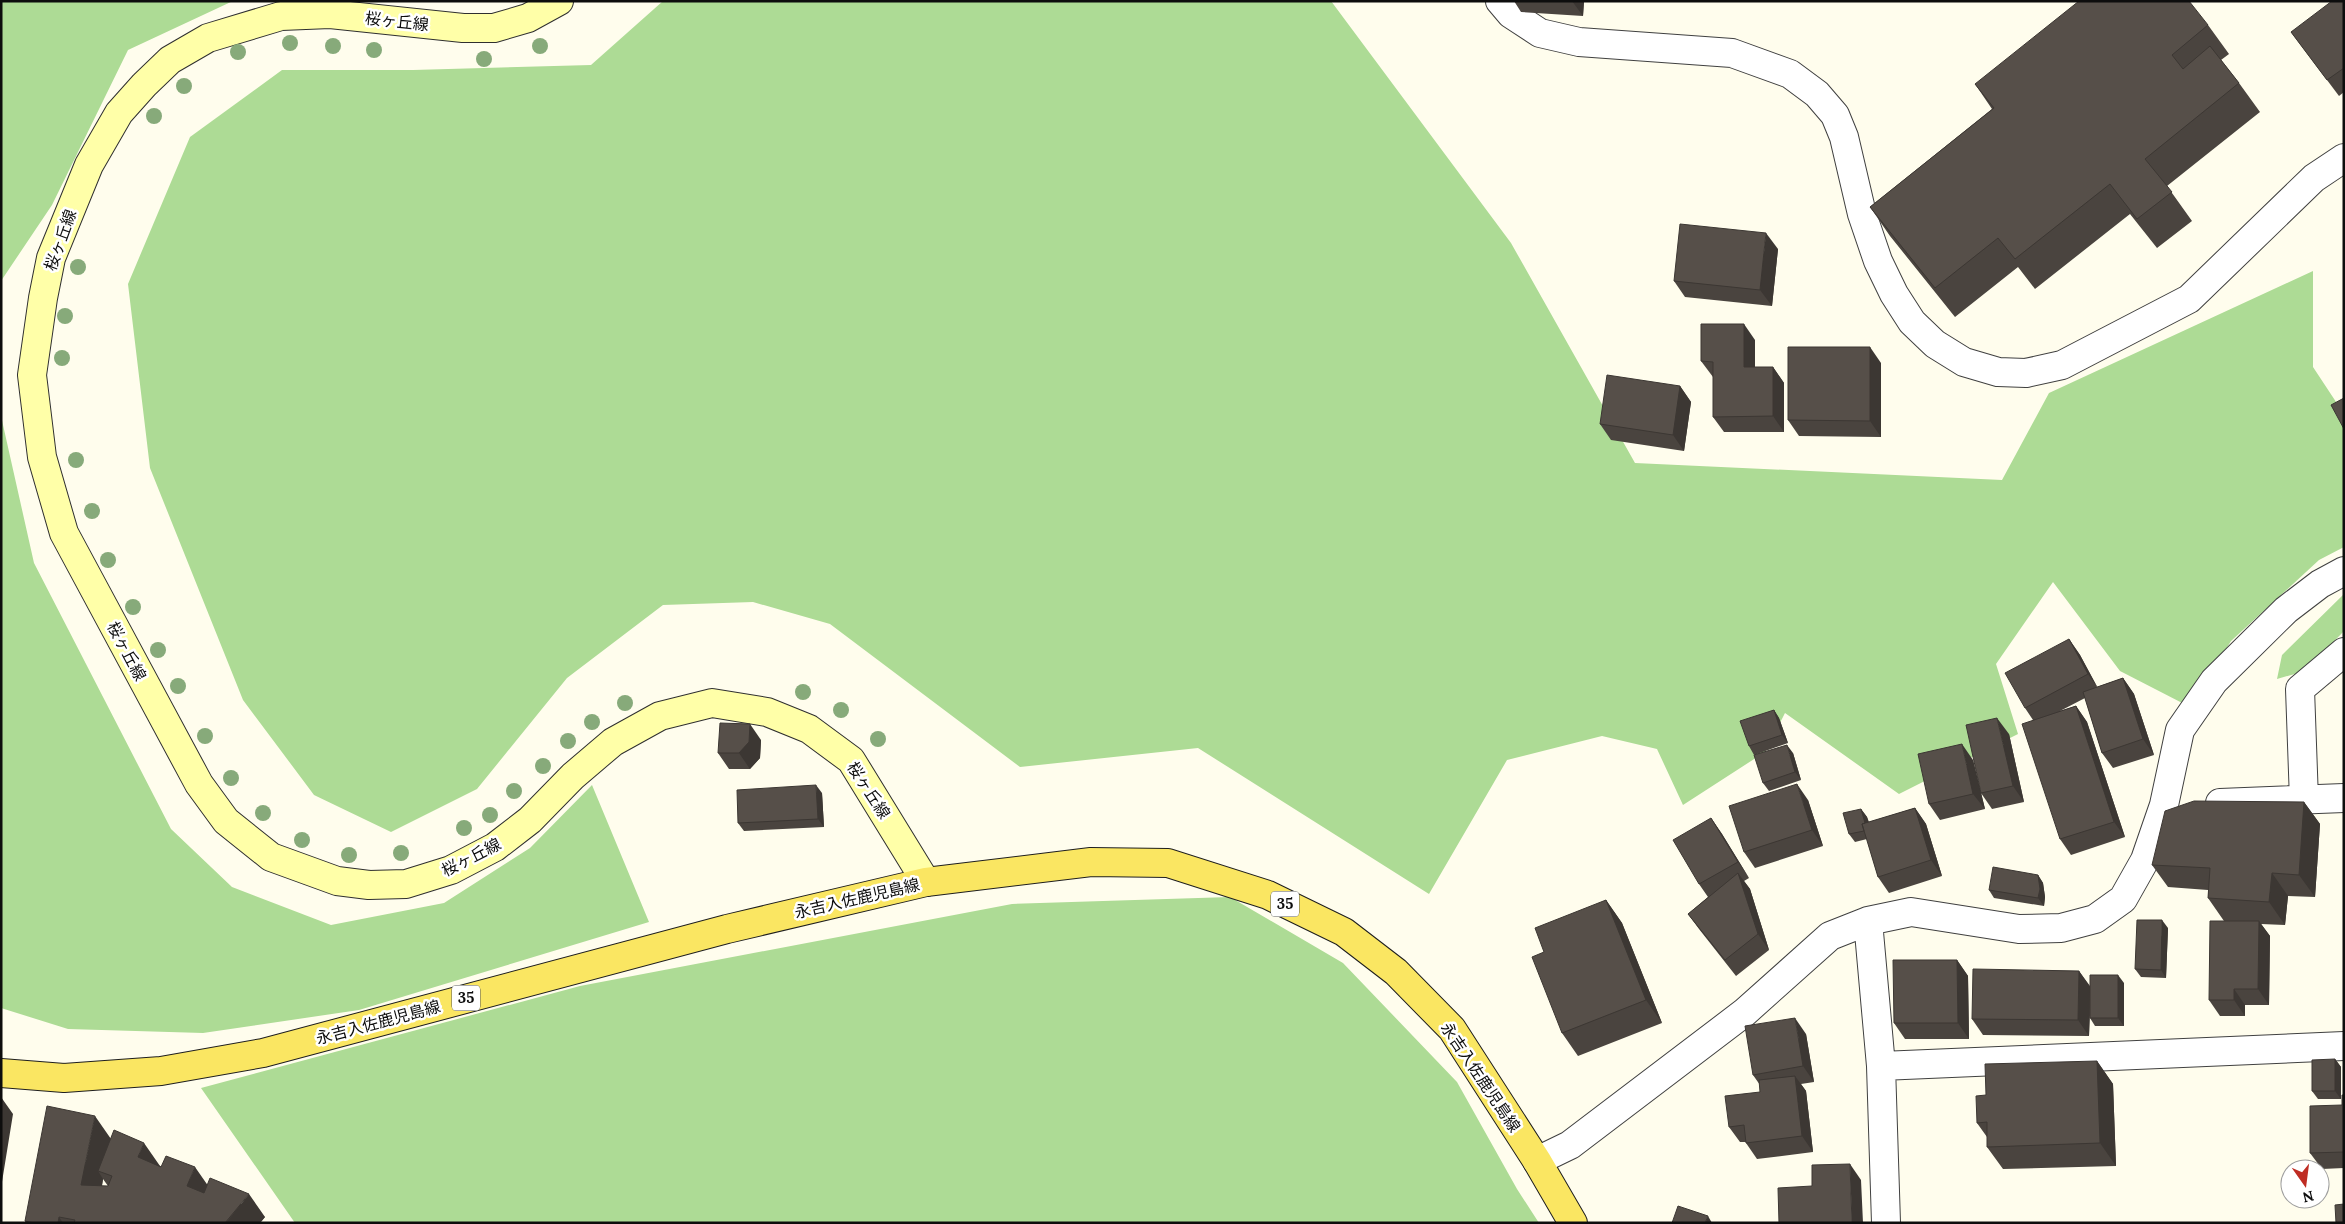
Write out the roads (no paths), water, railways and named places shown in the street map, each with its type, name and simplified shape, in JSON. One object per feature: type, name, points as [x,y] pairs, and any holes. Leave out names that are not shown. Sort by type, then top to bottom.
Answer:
[{"type":"main road","name":"永吉入佐鹿児島線","points":[[1,1074],[64,1078],[160,1071],[263,1053],[727,929],[926,882],[1091,862],[1168,863],[1268,895],[1344,932],[1396,972],[1452,1029],[1537,1161],[1573,1223]]},
{"type":"street","name":"桜ヶ丘線","points":[[559,1],[528,18],[494,28],[463,28],[330,14],[281,16],[208,38],[170,60],[144,85],[119,113],[89,165],[51,258],[43,298],[32,375],[42,457],[64,533],[199,784],[226,822],[271,857],[337,881],[369,886],[406,884],[451,870],[495,847],[530,820],[573,776],[613,742],[660,716],[712,702],[767,712],[809,729],[851,760],[926,882]]},
{"type":"street","points":[[1500,1],[1511,14],[1540,33],[1579,42],[1732,53],[1790,74],[1810,89],[1834,115],[1844,138],[1862,214],[1878,261],[1894,294],[1912,322],[1935,344],[1964,362],[1998,372],[2026,373],[2062,365],[2189,299],[2314,178],[2344,158]]},
{"type":"street","points":[[1537,1161],[1570,1145],[1745,1012],[1830,936],[1868,921],[1911,912],[2019,930],[2061,928],[2095,919],[2123,899],[2145,860],[2164,805],[2180,730],[2214,681],[2286,610],[2320,584],[2344,571]]},
{"type":"street","points":[[2304,800],[2300,689],[2344,652]]},
{"type":"street","points":[[2164,805],[2344,798]]},
{"type":"street","points":[[1868,921],[1881,1066],[1886,1223]]},
{"type":"street","points":[[1881,1066],[2344,1046]]}]
